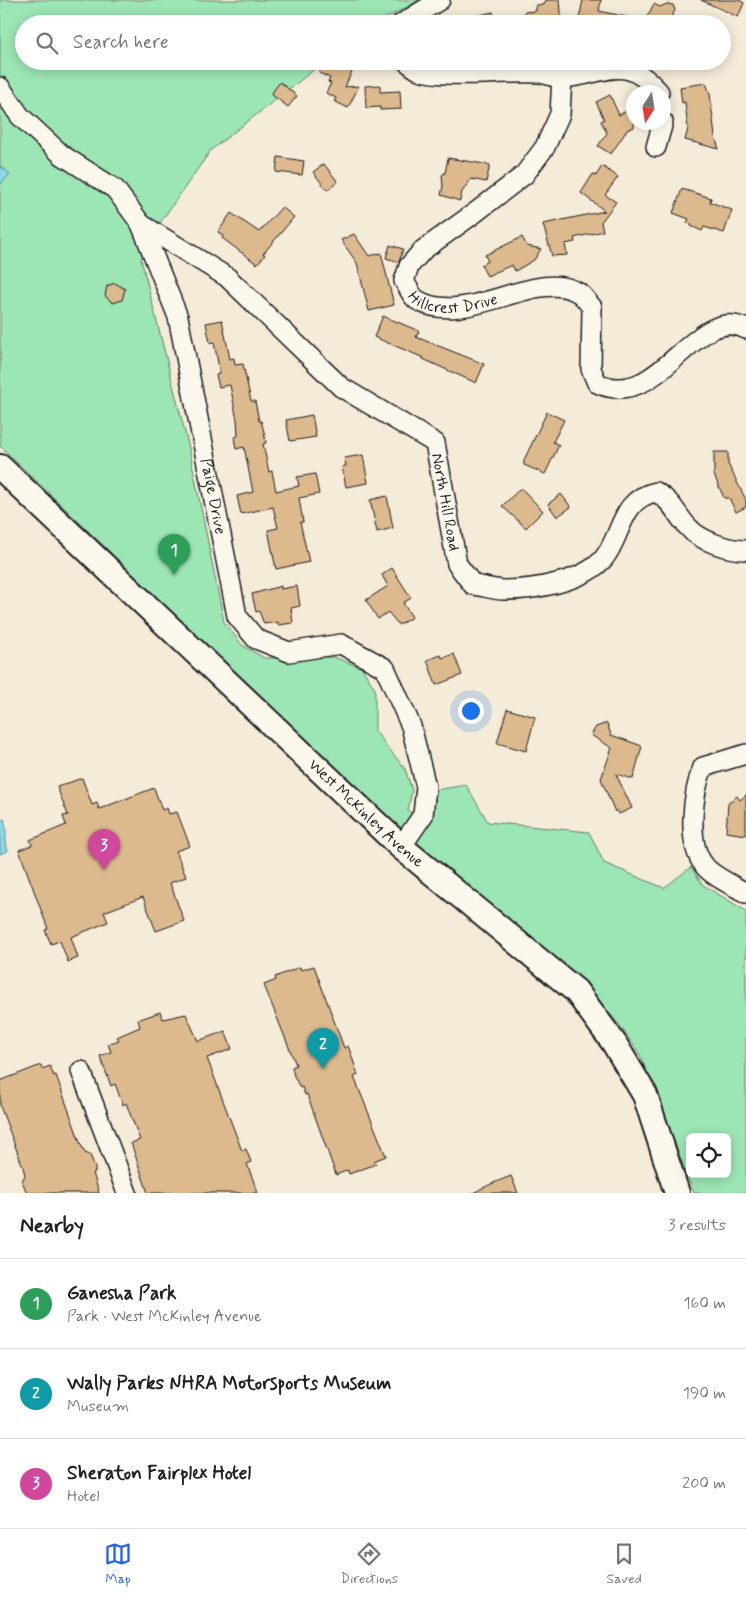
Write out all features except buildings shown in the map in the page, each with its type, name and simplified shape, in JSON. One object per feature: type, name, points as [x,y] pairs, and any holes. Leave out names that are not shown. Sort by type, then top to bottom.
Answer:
[{"type":"main road","name":"West McKinley Avenue","points":[[0,467],[401,847],[576,991],[614,1043],[645,1095],[678,1193]]},
{"type":"street","points":[[416,15],[440,0]]},
{"type":"street","points":[[419,70],[441,73],[540,73],[562,78],[606,70]]},
{"type":"street","points":[[633,70],[653,85]]},
{"type":"street","name":"Hillcrest Drive","points":[[562,78],[560,114],[545,148],[524,175],[423,250],[409,266],[404,282],[416,300],[437,307],[468,305],[486,303],[542,286],[565,287],[580,293],[592,308],[591,369],[597,383],[610,389],[628,389],[652,377],[700,336],[722,325],[741,326],[746,329]]},
{"type":"street","name":"Paige Drive","points":[[0,87],[20,116],[62,155],[115,189],[141,224],[178,317],[238,616],[256,639],[290,652],[341,644],[385,668],[411,726],[426,787],[423,815],[401,847]]},
{"type":"street","points":[[656,147],[661,130]]},
{"type":"street","name":"North Hill Road","points":[[141,224],[227,277],[341,387],[435,443],[457,564],[473,584],[503,590],[561,582],[588,572],[604,558],[631,506],[642,495],[656,492],[669,500],[688,528],[711,542],[738,550],[746,550]]},
{"type":"street","points":[[746,754],[703,767],[695,787],[694,841],[704,866],[746,893]]},
{"type":"street","points":[[81,1071],[127,1193]]},
{"type":"green space","points":[[0,0],[420,0],[392,15],[15,15],[15,70],[313,70],[211,150],[162,220],[141,259],[189,448],[224,622],[242,645],[264,658],[334,657],[362,668],[375,689],[375,731],[405,769],[412,790],[408,811],[433,820],[436,790],[466,785],[488,822],[589,832],[604,863],[664,888],[691,867],[703,885],[746,911],[746,1193],[694,1193],[688,1178],[731,1178],[731,1133],[686,1133],[686,1173],[640,1055],[621,1027],[592,992],[548,951],[418,849],[0,446]]},
{"type":"water","points":[[0,166],[10,174],[0,185]]},
{"type":"water","points":[[4,819],[8,851],[0,854],[0,821]]},
{"type":"place","name":"Ganesha Park","points":[[174,575]]},
{"type":"place","name":"Sheraton Fairplex Hotel","points":[[104,870]]},
{"type":"place","name":"Wally Parks NHRA Motorsports Museum","points":[[323,1069]]}]
